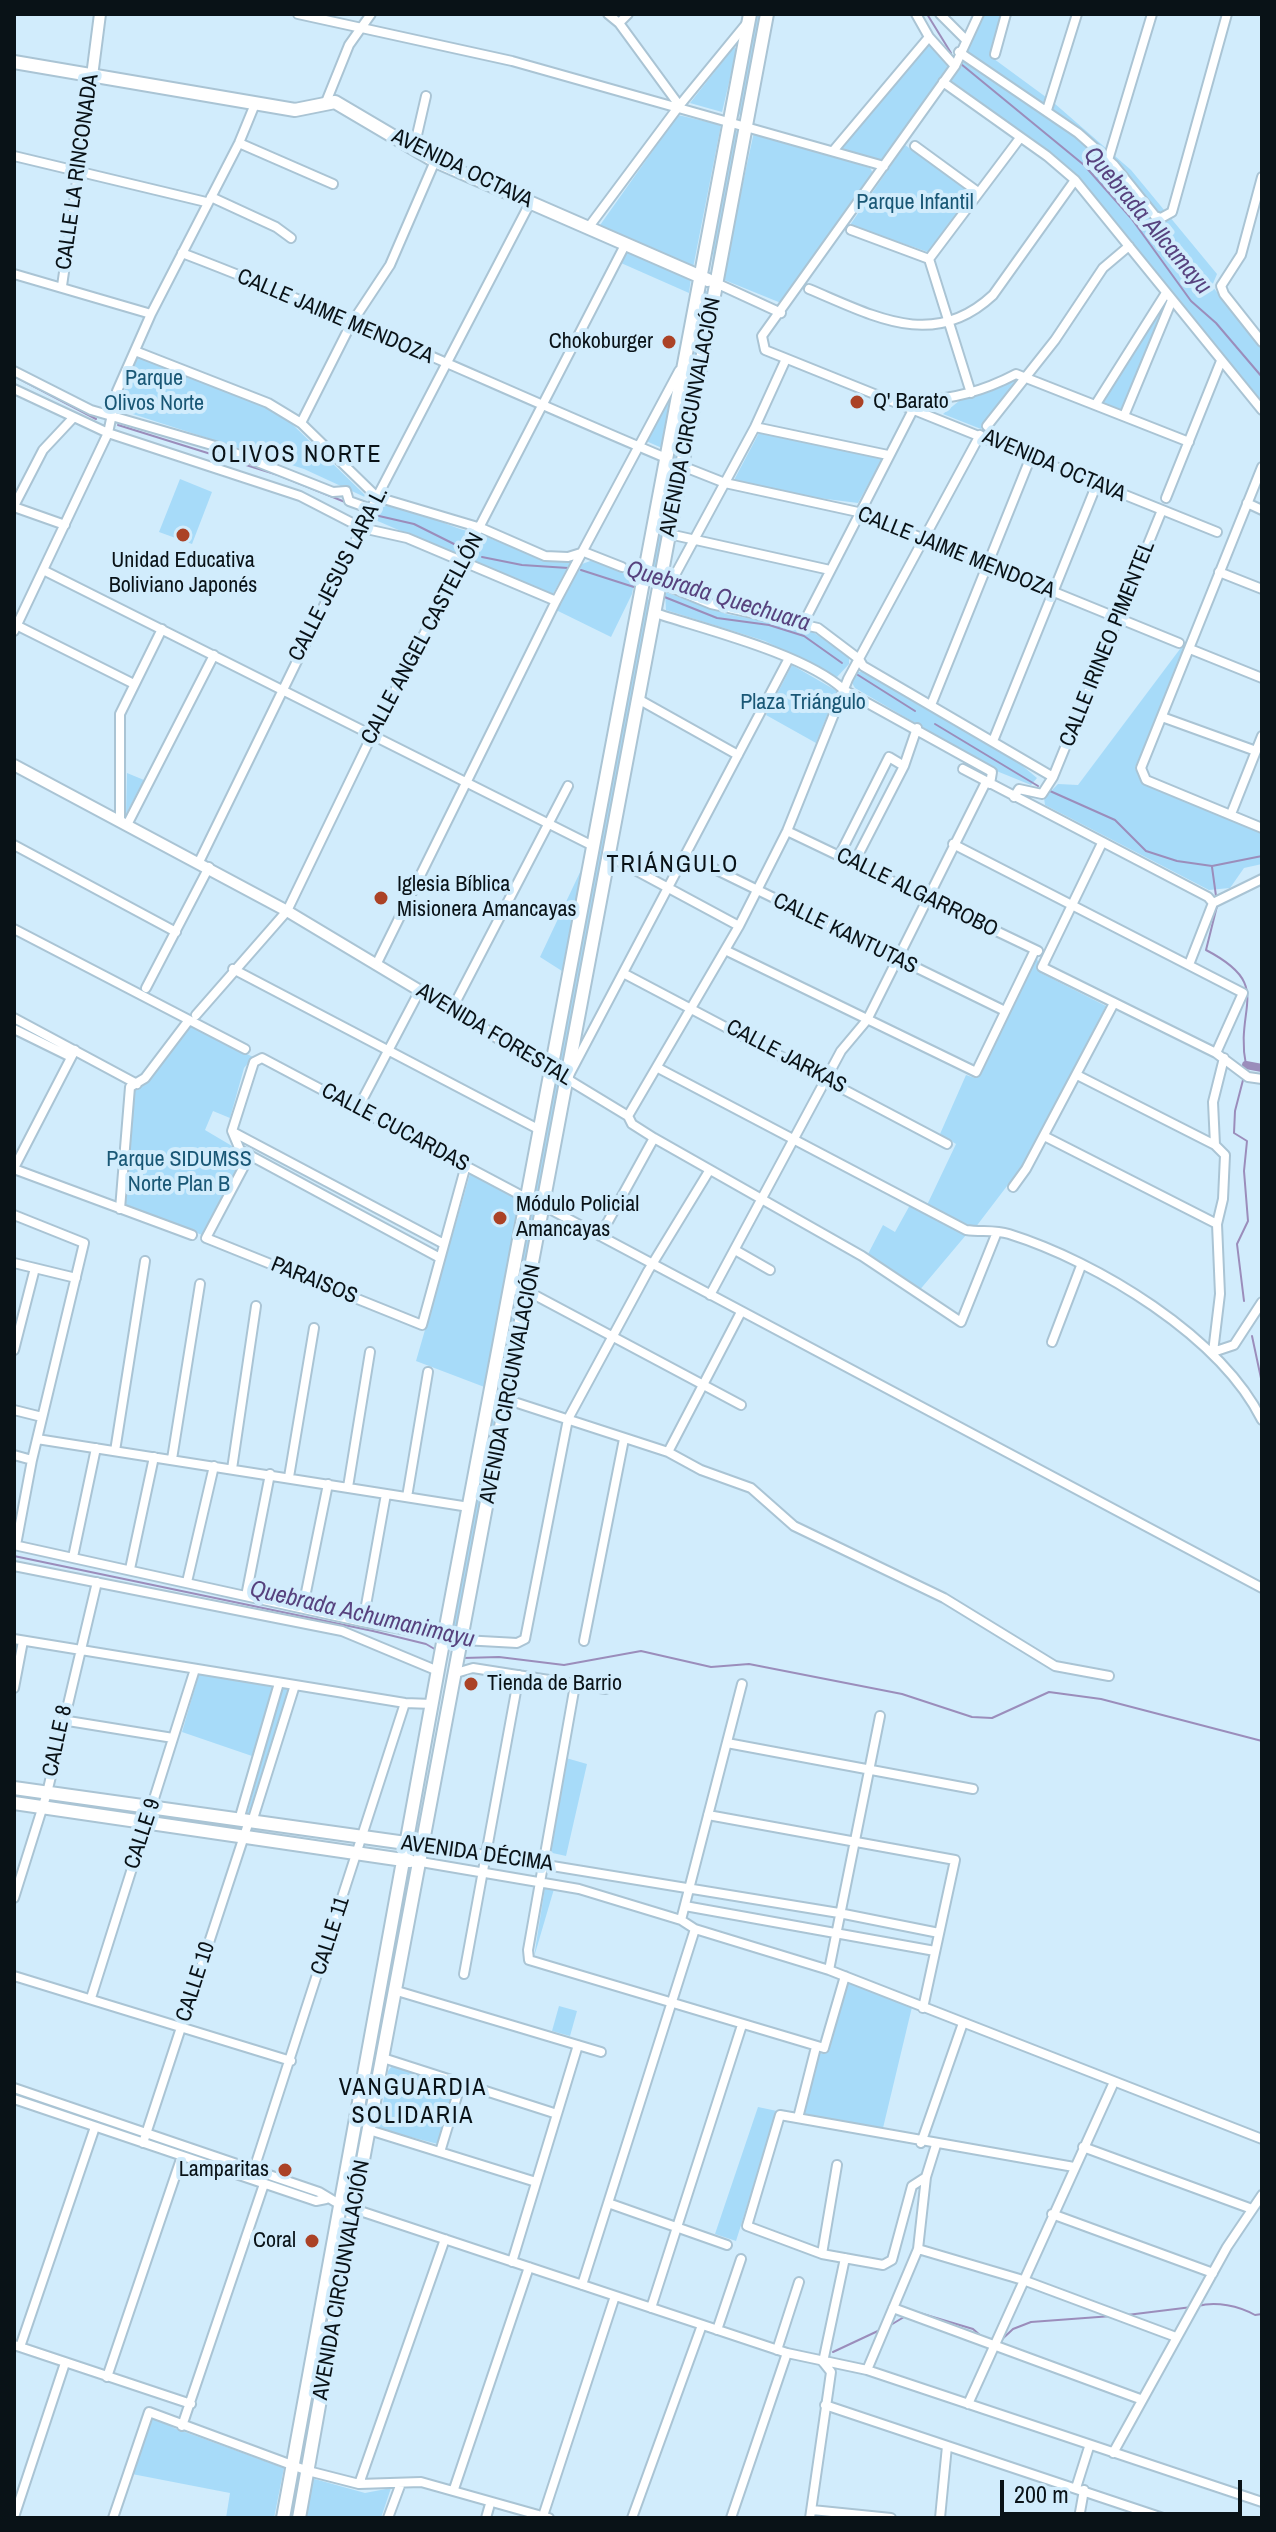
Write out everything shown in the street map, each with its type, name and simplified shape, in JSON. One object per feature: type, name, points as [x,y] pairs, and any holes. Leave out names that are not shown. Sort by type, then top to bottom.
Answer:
[{"type":"main road","name":"AVENIDA CIRCUNVALACIÓN","points":[[299,2518],[354,2208],[529,1292],[767,14]]},
{"type":"main road","name":"AVENIDA CIRCUNVALACIÓN","points":[[283,2518],[438,1667],[749,18]]},
{"type":"main road","points":[[14,62],[295,110],[326,102]]},
{"type":"main road","name":"AVENIDA OCTAVA","points":[[326,102],[344,106],[435,161],[716,283]]},
{"type":"main road","name":"AVENIDA DÉCIMA","points":[[14,1788],[424,1845]]},
{"type":"main road","name":"AVENIDA DÉCIMA","points":[[14,1803],[421,1862]]},
{"type":"street","name":"CALLE LA RINCONADA","points":[[100,14],[62,286],[151,314]]},
{"type":"street","points":[[298,14],[512,61],[884,166]]},
{"type":"street","points":[[326,102],[359,29],[371,14]]},
{"type":"street","points":[[608,14],[619,23],[679,106]]},
{"type":"street","points":[[619,23],[628,14]]},
{"type":"street","points":[[916,14],[929,37],[955,66]]},
{"type":"street","points":[[940,14],[966,40]]},
{"type":"street","points":[[716,283],[781,313],[955,66],[979,14]]},
{"type":"street","points":[[995,54],[1006,14]]},
{"type":"street","points":[[1047,110],[1077,14]]},
{"type":"street","points":[[1108,160],[1152,14]]},
{"type":"street","points":[[959,52],[1006,88],[1047,110],[1108,160],[1155,216],[1165,217],[1172,212],[1227,14]]},
{"type":"street","points":[[588,228],[749,18]]},
{"type":"street","points":[[833,151],[929,37]]},
{"type":"street","points":[[943,82],[1075,180],[1262,410]]},
{"type":"street","points":[[414,148],[426,96]]},
{"type":"street","points":[[134,684],[15,628],[45,571],[108,433],[110,414],[151,314],[239,143],[255,104]]},
{"type":"street","points":[[929,259],[1020,138]]},
{"type":"street","points":[[239,143],[333,184]]},
{"type":"street","points":[[915,146],[978,192]]},
{"type":"street","points":[[14,156],[208,200],[276,227],[291,238]]},
{"type":"street","points":[[301,423],[351,324],[390,265],[435,161]]},
{"type":"street","points":[[1262,177],[1241,255],[1221,286],[1262,340]]},
{"type":"street","points":[[809,289],[886,321],[907,325],[949,322],[976,311],[993,295],[1075,180]]},
{"type":"street","name":"CALLE JESUS LARA L.","points":[[146,988],[176,932],[280,692],[530,203]]},
{"type":"street","points":[[851,230],[929,259]]},
{"type":"street","name":"CALLE ANGEL CASTELLÓN","points":[[137,1084],[233,969],[287,911],[372,735],[625,245]]},
{"type":"street","points":[[987,426],[1055,340],[1103,268],[1129,246]]},
{"type":"street","name":"CALLE JAIME MENDOZA","points":[[182,253],[298,297],[351,324],[666,458]]},
{"type":"street","points":[[929,259],[971,393]]},
{"type":"street","points":[[14,274],[62,286]]},
{"type":"street","points":[[1096,404],[1169,296]]},
{"type":"street","points":[[1124,416],[1169,296]]},
{"type":"street","name":"AVENIDA OCTAVA","points":[[781,313],[762,336],[765,350],[880,395],[916,404],[935,417],[1030,459],[1217,532]]},
{"type":"street","points":[[135,351],[268,403],[301,423],[377,497],[481,528],[545,556],[568,557],[584,552],[622,567]]},
{"type":"street","points":[[660,595],[695,541],[755,427],[786,359]]},
{"type":"street","points":[[1166,498],[1221,361]]},
{"type":"street","points":[[376,965],[556,601],[584,552],[636,445],[684,362]]},
{"type":"street","points":[[14,371],[91,410],[222,448],[333,492],[346,491],[349,501],[371,509]]},
{"type":"street","points":[[803,624],[916,404],[971,393],[1016,374],[1189,442]]},
{"type":"street","points":[[14,389],[108,433],[300,496],[362,528],[407,538],[556,601]]},
{"type":"street","points":[[935,417],[946,398]]},
{"type":"street","points":[[65,525],[14,506],[43,450],[73,418]]},
{"type":"street","points":[[755,427],[888,455]]},
{"type":"street","points":[[628,1116],[739,926],[787,831],[859,659],[980,435]]},
{"type":"street","points":[[931,705],[1030,459]]},
{"type":"street","name":"CALLE JAIME MENDOZA","points":[[682,466],[725,483],[858,512],[1179,643]]},
{"type":"street","points":[[1262,467],[1141,768],[1146,780],[1262,828]]},
{"type":"street","points":[[993,741],[1096,486]]},
{"type":"street","points":[[1247,503],[1262,510]]},
{"type":"street","name":"CALLE IRINEO PIMENTEL","points":[[1053,777],[1162,510]]},
{"type":"street","points":[[669,534],[830,570]]},
{"type":"street","points":[[45,571],[214,655],[280,692],[593,846]]},
{"type":"street","points":[[1219,572],[1262,589]]},
{"type":"street","points":[[660,595],[818,628],[859,659],[863,666],[1053,777],[1042,794],[1019,789],[1014,797]]},
{"type":"street","points":[[660,595],[832,679],[844,690],[992,772],[953,844],[867,1020],[841,1051],[710,1295]]},
{"type":"street","points":[[124,821],[120,714],[162,629]]},
{"type":"street","points":[[1190,649],[1262,678]]},
{"type":"street","points":[[124,821],[214,655]]},
{"type":"street","points":[[567,1079],[788,660]]},
{"type":"street","points":[[638,699],[738,755]]},
{"type":"street","points":[[1162,717],[1256,751]]},
{"type":"street","points":[[854,863],[904,766],[917,728]]},
{"type":"street","points":[[1231,814],[1262,736]]},
{"type":"street","points":[[839,856],[889,757],[904,766]]},
{"type":"street","name":"AVENIDA FORESTAL","points":[[14,765],[124,821],[287,911],[628,1116],[632,1124],[654,1138],[862,1256],[961,1322],[997,1232]]},
{"type":"street","points":[[963,769],[1208,897],[1213,903]]},
{"type":"street","points":[[452,1009],[568,786]]},
{"type":"street","name":"CALLE ALGARROBO","points":[[787,831],[1047,955]]},
{"type":"street","points":[[1102,843],[1042,967],[1220,1056],[1248,1077],[1262,1079]]},
{"type":"street","points":[[953,844],[1190,962],[1243,993],[1220,1056],[1213,1102],[1215,1145]]},
{"type":"street","points":[[14,845],[176,932]]},
{"type":"street","name":"CALLE KANTUTAS","points":[[686,855],[756,892],[1005,1011]]},
{"type":"street","points":[[609,856],[739,926]]},
{"type":"street","points":[[1190,962],[1213,903],[1262,879]]},
{"type":"street","points":[[14,929],[192,1018],[245,1049]]},
{"type":"street","points":[[725,950],[976,1072],[1035,950]]},
{"type":"street","points":[[233,969],[388,1053],[540,1130]]},
{"type":"street","name":"CALLE JARKAS","points":[[623,973],[947,1144]]},
{"type":"street","points":[[358,1108],[420,990]]},
{"type":"street","points":[[1013,1187],[1044,1136],[1114,1003]]},
{"type":"street","points":[[14,1018],[73,1053]]},
{"type":"street","points":[[14,1029],[137,1084]]},
{"type":"street","points":[[73,1053],[14,1169],[192,1235]]},
{"type":"street","name":"CALLE CUCARDAS","points":[[232,1131],[249,1066],[262,1058],[528,1199]]},
{"type":"street","points":[[658,1068],[966,1230],[997,1232],[1081,1266],[1175,1318],[1213,1352],[1253,1402],[1262,1420]]},
{"type":"street","points":[[1077,1075],[1215,1145],[1225,1155],[1223,1199],[1217,1224],[1220,1294],[1213,1352]]},
{"type":"street","points":[[120,1209],[130,1087],[137,1084]]},
{"type":"street","points":[[232,1131],[240,1150],[440,1258],[466,1165]]},
{"type":"street","points":[[232,1131],[444,1244]]},
{"type":"street","points":[[1044,1136],[1217,1224]]},
{"type":"street","points":[[600,1236],[654,1138]]},
{"type":"street","name":"PARAISOS","points":[[250,1155],[206,1238],[422,1325],[440,1258]]},
{"type":"street","points":[[14,1215],[84,1243],[15,1545],[303,1607],[462,1646],[517,1643],[525,1639],[568,1419],[611,1338],[709,1171]]},
{"type":"street","points":[[544,1206],[1262,1588]]},
{"type":"street","points":[[735,1250],[770,1270]]},
{"type":"street","points":[[115,1451],[145,1261]]},
{"type":"street","points":[[14,1263],[76,1278]]},
{"type":"street","points":[[1052,1342],[1081,1266]]},
{"type":"street","points":[[14,1350],[35,1268]]},
{"type":"street","points":[[172,1459],[200,1284]]},
{"type":"street","points":[[511,1289],[529,1292],[741,1405]]},
{"type":"street","points":[[1213,1352],[1234,1345],[1262,1302]]},
{"type":"street","points":[[232,1469],[256,1306]]},
{"type":"street","points":[[668,1452],[700,1384],[741,1312]]},
{"type":"street","points":[[289,1477],[314,1328]]},
{"type":"street","points":[[348,1487],[370,1352]]},
{"type":"street","points":[[407,1497],[428,1372]]},
{"type":"street","points":[[508,1400],[668,1452],[701,1470],[751,1488],[794,1526],[838,1549],[884,1566],[944,1598],[1055,1666],[1109,1676]]},
{"type":"street","points":[[14,1410],[42,1417]]},
{"type":"street","points":[[37,1439],[469,1507]]},
{"type":"street","points":[[584,1641],[624,1439]]},
{"type":"street","points":[[73,1557],[96,1448]]},
{"type":"street","points":[[14,1455],[32,1460]]},
{"type":"street","points":[[130,1569],[154,1457]]},
{"type":"street","points":[[187,1582],[214,1466]]},
{"type":"street","points":[[246,1596],[270,1474]]},
{"type":"street","points":[[303,1607],[328,1484]]},
{"type":"street","points":[[363,1622],[386,1494]]},
{"type":"street","points":[[14,1566],[342,1631],[438,1667]]},
{"type":"street","name":"CALLE 8","points":[[14,1898],[47,1793],[97,1582]]},
{"type":"street","points":[[14,1688],[18,1640],[405,1703],[432,1704]]},
{"type":"street","points":[[457,1670],[473,1668],[606,1689]]},
{"type":"street","name":"CALLE 9","points":[[91,1998],[195,1669]]},
{"type":"street","points":[[464,1974],[519,1675]]},
{"type":"street","name":"CALLE 10","points":[[144,2138],[244,1838],[279,1683]]},
{"type":"street","points":[[681,1920],[742,1684]]},
{"type":"street","name":"CALLE 10","points":[[247,1821],[295,1685]]},
{"type":"street","points":[[575,1685],[542,1863],[529,1960],[824,2048],[845,1976]]},
{"type":"street","name":"CALLE 11","points":[[254,2169],[405,1703]]},
{"type":"street","points":[[829,1970],[880,1716]]},
{"type":"street","points":[[62,1720],[173,1738]]},
{"type":"street","points":[[727,1743],[973,1789]]},
{"type":"street","points":[[708,1815],[955,1860],[923,2008]]},
{"type":"street","name":"AVENIDA DÉCIMA","points":[[424,1845],[839,1913],[939,1933]]},
{"type":"street","name":"AVENIDA DÉCIMA","points":[[421,1862],[539,1881],[681,1920],[695,1929],[845,1976],[1262,2139]]},
{"type":"street","points":[[685,1906],[935,1951]]},
{"type":"street","points":[[582,2285],[695,1929]]},
{"type":"street","points":[[14,1976],[182,2025],[291,2061]]},
{"type":"street","points":[[397,1991],[601,2052]]},
{"type":"street","points":[[921,2143],[963,2023]]},
{"type":"street","points":[[651,2308],[742,2025]]},
{"type":"street","points":[[512,2262],[578,2045]]},
{"type":"street","points":[[798,2118],[816,2047]]},
{"type":"street","points":[[383,2058],[557,2114]]},
{"type":"street","points":[[968,2404],[1114,2082]]},
{"type":"street","points":[[440,2152],[461,2083]]},
{"type":"street","points":[[14,2088],[144,2138],[182,2156],[316,2201],[326,2199]]},
{"type":"street","points":[[14,2099],[95,2127],[254,2169],[319,2192],[326,2199],[339,2204],[777,2350],[867,2370],[1089,2447],[1262,2502]]},
{"type":"street","points":[[926,2177],[912,2186],[892,2260],[883,2265],[822,2254],[747,2226],[780,2115],[921,2143],[1074,2167]]},
{"type":"street","points":[[95,2127],[17,2346],[191,2404]]},
{"type":"street","points":[[369,2130],[536,2182]]},
{"type":"street","points":[[867,2370],[918,2249],[926,2177],[936,2145]]},
{"type":"street","points":[[1083,2147],[1252,2209]]},
{"type":"street","points":[[107,2377],[182,2156]]},
{"type":"street","points":[[822,2254],[837,2165]]},
{"type":"street","points":[[182,2426],[264,2184]]},
{"type":"street","points":[[1113,2453],[1140,2399],[1262,2195]]},
{"type":"street","points":[[608,2203],[727,2245]]},
{"type":"street","points":[[1052,2214],[1213,2273]]},
{"type":"street","points":[[359,2484],[445,2239]]},
{"type":"street","points":[[918,2249],[1023,2280],[1176,2337]]},
{"type":"street","points":[[823,2362],[845,2258]]},
{"type":"street","points":[[717,2330],[741,2259]]},
{"type":"street","points":[[454,2489],[529,2267]]},
{"type":"street","points":[[777,2350],[799,2282]]},
{"type":"street","points":[[113,2518],[149,2412],[308,2471],[359,2484],[421,2482],[454,2489],[490,2504],[546,2517],[615,2296]]},
{"type":"street","points":[[893,2308],[1140,2399]]},
{"type":"street","points":[[632,2518],[702,2325]]},
{"type":"street","points":[[731,2518],[787,2353]]},
{"type":"street","points":[[823,2362],[831,2372],[811,2514],[891,2518]]},
{"type":"street","points":[[14,2517],[65,2363]]},
{"type":"street","points":[[825,2405],[1163,2518]]},
{"type":"street","points":[[940,2518],[947,2446]]},
{"type":"street","points":[[1079,2518],[1080,2489],[1089,2447]]},
{"type":"street","points":[[388,2518],[401,2483]]},
{"type":"street","points":[[486,2518],[490,2504]]},
{"type":"green space","points":[[754,14],[764,14],[743,115],[736,114]]},
{"type":"green space","points":[[985,14],[1002,14],[990,56],[1054,103],[1131,170],[1217,274],[1212,286],[1262,347],[1262,405],[1081,181],[1053,155],[950,80]]},
{"type":"green space","points":[[928,44],[950,65],[881,161],[840,148]]},
{"type":"green space","points":[[734,47],[737,49],[722,112],[690,103]]},
{"type":"green space","points":[[678,115],[721,125],[693,268],[598,228]]},
{"type":"green space","points":[[733,130],[739,132],[711,273],[712,236]]},
{"type":"green space","points":[[754,132],[870,168],[873,173],[781,303],[722,279]]},
{"type":"green space","name":"Parque Infantil","points":[[905,145],[971,195],[928,252],[850,225]]},
{"type":"green space","points":[[627,251],[691,278],[689,293],[621,263]]},
{"type":"green space","points":[[702,290],[707,291],[702,320],[704,326],[655,587],[646,583]]},
{"type":"green space","points":[[1167,301],[1170,303],[1122,412],[1098,401]]},
{"type":"green space","name":"Parque Olivos Norte","points":[[138,356],[269,409],[290,422],[369,499],[304,469],[117,409]]},
{"type":"green space","points":[[1019,378],[981,429],[943,414],[959,401]]},
{"type":"green space","points":[[675,385],[662,448],[646,441]]},
{"type":"green space","points":[[760,431],[883,458],[858,503],[787,494],[733,482]]},
{"type":"green space","points":[[180,479],[212,492],[192,544],[159,532]]},
{"type":"green space","points":[[388,505],[410,509],[473,532],[459,556],[373,519],[377,510]]},
{"type":"green space","points":[[484,536],[546,560],[572,560],[553,594],[470,560]]},
{"type":"green space","points":[[593,560],[635,578],[632,594],[611,637],[556,610],[582,564]]},
{"type":"green space","points":[[665,592],[726,614],[810,630],[849,657],[849,664],[837,677],[765,641],[666,610]]},
{"type":"green space","points":[[644,598],[652,601],[565,1066],[557,1061]]},
{"type":"green space","points":[[1189,637],[1135,768],[1142,784],[1262,831],[1262,864],[1244,868],[1230,888],[1209,890],[1045,805],[1044,798],[1058,784],[1078,785]]},
{"type":"green space","name":"Plaza Triángulo","points":[[792,665],[837,691],[816,743],[766,715]]},
{"type":"green space","points":[[866,671],[1012,757],[1037,778],[1031,785],[999,772],[855,688],[851,681],[858,672]]},
{"type":"green space","points":[[127,773],[144,780],[126,814]]},
{"type":"green space","points":[[582,868],[562,971],[540,957]]},
{"type":"green space","points":[[1033,956],[1037,958],[1041,973],[1106,1006],[1023,1165],[975,1228],[927,1205],[956,1144],[940,1134],[966,1075],[975,1078]]},
{"type":"green space","name":"Parque SIDUMSS Norte Plan B","points":[[191,1026],[253,1057],[244,1068],[230,1118],[213,1111],[205,1130],[232,1146],[240,1165],[202,1235],[124,1204],[133,1092],[146,1084]]},
{"type":"green space","points":[[553,1084],[560,1084],[524,1283],[519,1282]]},
{"type":"green space","points":[[470,1174],[521,1199],[487,1388],[416,1361]]},
{"type":"green space","points":[[910,1205],[966,1235],[918,1292],[868,1254],[883,1225],[895,1232]]},
{"type":"green space","points":[[514,1301],[520,1302],[459,1630],[452,1630]]},
{"type":"green space","points":[[199,1674],[273,1685],[252,1756],[182,1732]]},
{"type":"green space","points":[[282,1687],[290,1688],[252,1815],[247,1814]]},
{"type":"green space","points":[[566,1758],[587,1764],[566,1856],[548,1852]]},
{"type":"green space","points":[[545,1887],[554,1889],[534,1957]]},
{"type":"green space","points":[[848,1983],[912,2007],[883,2128],[802,2114],[819,2053],[825,2054]]},
{"type":"green space","points":[[559,2006],[577,2011],[570,2036],[552,2031]]},
{"type":"green space","points":[[392,2066],[455,2087],[438,2144],[379,2129],[388,2071]]},
{"type":"green space","points":[[758,2107],[777,2111],[736,2241],[715,2234]]},
{"type":"green space","points":[[148,2413],[174,2428],[284,2468],[274,2518],[226,2518],[230,2493],[132,2474]]},
{"type":"green space","points":[[311,2478],[365,2493],[391,2488],[381,2518],[303,2518]]},
{"type":"waterway","name":"Quebrada Allcamayu","points":[[927,14],[951,53]]},
{"type":"waterway","name":"Quebrada Allcamayu","points":[[961,64],[1084,165],[1131,218],[1191,301],[1216,323],[1262,377]]},
{"type":"waterway","name":"Quebrada Quechuara","points":[[14,376],[96,419]]},
{"type":"waterway","name":"Quebrada Quechuara","points":[[118,425],[278,475],[345,502]]},
{"type":"waterway","name":"Quebrada Quechuara","points":[[379,516],[414,524],[456,545]]},
{"type":"waterway","name":"Quebrada Quechuara","points":[[482,557],[522,565],[568,568]]},
{"type":"waterway","name":"Quebrada Quechuara","points":[[581,570],[637,588]]},
{"type":"waterway","name":"Quebrada Quechuara","points":[[662,596],[717,618],[769,625],[804,636],[842,663]]},
{"type":"waterway","name":"Quebrada Quechuara","points":[[858,675],[915,711]]},
{"type":"waterway","name":"Quebrada Quechuara","points":[[935,724],[1038,786]]},
{"type":"waterway","name":"Quebrada Quechuara","points":[[1050,791],[1115,820],[1146,851],[1177,861],[1212,866],[1262,856]]},
{"type":"waterway","points":[[1212,867],[1216,896]]},
{"type":"waterway","points":[[1217,906],[1206,950],[1240,975],[1246,987],[1246,1065]]},
{"type":"waterway","points":[[1246,1065],[1262,1068]]},
{"type":"waterway","points":[[1243,1080],[1235,1111],[1234,1133],[1247,1141],[1244,1171],[1248,1221],[1237,1244],[1244,1301]]},
{"type":"waterway","points":[[1252,1336],[1262,1383]]},
{"type":"waterway","name":"Quebrada Achumanimayu","points":[[14,1556],[373,1631],[426,1644],[438,1651]]},
{"type":"waterway","name":"Quebrada Achumanimayu","points":[[463,1658],[499,1657],[564,1665],[641,1651],[711,1667],[749,1664],[902,1694],[972,1717],[992,1718],[1049,1692],[1101,1699],[1262,1741]]},
{"type":"waterway","points":[[1198,2306],[1220,2304],[1255,2315],[1262,2314]]},
{"type":"waterway","points":[[1127,2315],[1192,2307]]},
{"type":"waterway","points":[[913,2311],[973,2329],[981,2336]]},
{"type":"waterway","points":[[998,2343],[1013,2329],[1031,2322],[1112,2316]]},
{"type":"waterway","points":[[889,2326],[904,2317]]},
{"type":"waterway","points":[[833,2352],[880,2330]]},
{"type":"place","name":"Chokoburger","points":[[669,342]]},
{"type":"place","name":"Q' Barato","points":[[857,402]]},
{"type":"place","name":"Unidad Educativa Boliviano Japonés","points":[[183,535]]},
{"type":"place","name":"Iglesia Bíblica Misionera Amancayas","points":[[381,898]]},
{"type":"place","name":"Módulo Policial Amancayas","points":[[500,1218]]},
{"type":"place","name":"Tienda de Barrio","points":[[471,1684]]},
{"type":"place","name":"Lamparitas","points":[[285,2170]]},
{"type":"place","name":"Coral","points":[[312,2241]]},
{"type":"district","name":"OLIVOS NORTE","points":[[297,456]]},
{"type":"district","name":"TRIÁNGULO","points":[[673,866]]},
{"type":"district","name":"VANGUARDIA SOLIDARIA","points":[[413,2103]]}]
